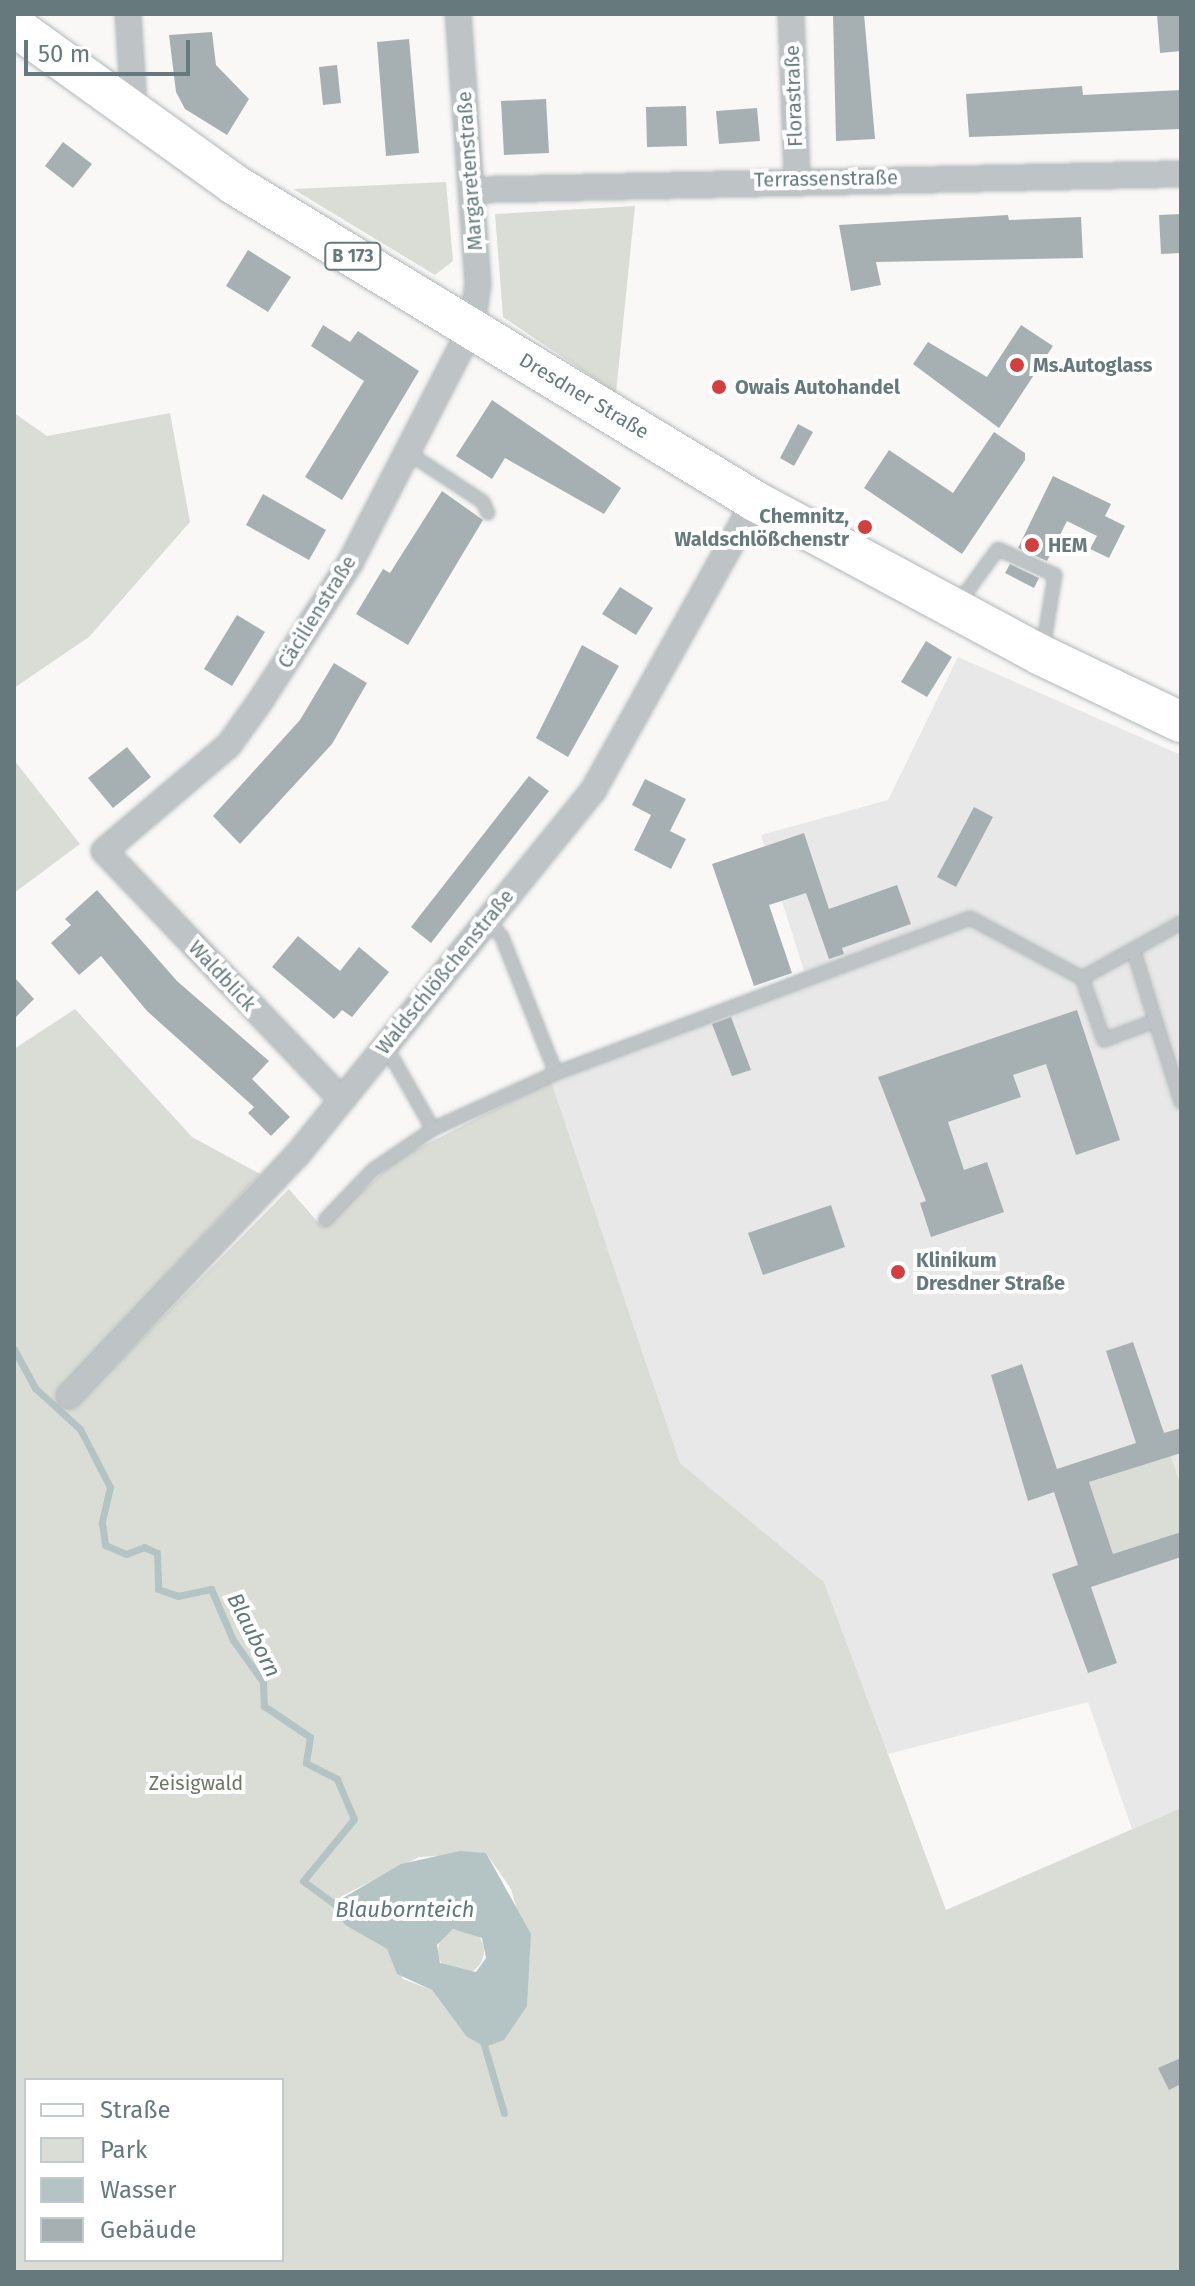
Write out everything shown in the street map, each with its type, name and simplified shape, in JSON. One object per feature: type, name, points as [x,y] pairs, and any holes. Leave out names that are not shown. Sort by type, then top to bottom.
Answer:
[{"type":"main road","name":"Dresdner Straße","points":[[14,26],[235,185],[755,501],[1041,655],[1181,722]]},
{"type":"street","points":[[128,14],[133,91],[128,109]]},
{"type":"street","name":"Margaretenstraße","points":[[458,14],[478,284],[472,327]]},
{"type":"street","name":"Florastraße","points":[[791,14],[797,179]]},
{"type":"street","name":"Terrassenstraße","points":[[471,190],[797,179],[1181,174]]},
{"type":"street","name":"Cäcilienstraße","points":[[104,851],[228,746],[350,563],[472,327]]},
{"type":"street","name":"Waldschlößchenstraße","points":[[69,1396],[240,1221],[594,789],[755,501]]},
{"type":"street","name":"Waldblick","points":[[104,851],[342,1100]]},
{"type":"lane","points":[[407,452],[483,502],[488,513]]},
{"type":"lane","points":[[955,608],[998,549],[1055,575],[1041,655]]},
{"type":"lane","points":[[325,1220],[373,1170],[433,1129],[556,1073],[970,918],[1082,978],[1104,1040],[1155,1021]]},
{"type":"lane","points":[[487,920],[502,937],[556,1073]]},
{"type":"lane","points":[[1082,978],[1134,952],[1181,923]]},
{"type":"lane","points":[[1134,952],[1181,1102]]},
{"type":"lane","points":[[385,1045],[433,1129]]},
{"type":"shaded area","name":"Klinikum Dresdner Straße","points":[[958,657],[1181,755],[1181,1808],[1132,1829],[1088,1702],[888,1754],[824,1582],[680,1463],[551,1081],[804,971],[761,835],[888,800]]},
{"type":"green space","points":[[446,182],[453,261],[435,275],[293,189]]},
{"type":"green space","points":[[635,206],[616,393],[503,317],[495,214]]},
{"type":"green space","points":[[14,413],[47,436],[170,413],[190,522],[89,637],[14,688]]},
{"type":"green space","points":[[14,760],[80,844],[14,893]]},
{"type":"green space","name":"Zeisigwald","points":[[75,1009],[192,1137],[260,1174],[66,1383],[85,1396],[289,1189],[322,1227],[399,1158],[551,1081],[680,1463],[824,1582],[946,1910],[1181,1808],[1181,2272],[14,2272],[14,1049]],"holes":[[[486,1853],[511,1889],[530,1955],[527,1976],[466,2036],[432,1990],[403,1979],[387,1949],[345,1925],[340,1897],[419,1857]]]},
{"type":"green space","points":[[1171,1456],[1181,1487],[1181,1532],[1113,1554],[1089,1482]]},
{"type":"green space","points":[[461,1928],[477,1935],[484,1951],[477,1967],[461,1974],[445,1967],[438,1951],[445,1935]]},
{"type":"water","name":"Blaubornteich","points":[[460,1851],[486,1853],[531,1934],[527,2006],[504,2040],[485,2047],[466,2036],[432,1990],[397,1974],[387,1949],[345,1925],[331,1905],[401,1864]],"holes":[[[453,1929],[482,1938],[486,1958],[476,1972],[440,1963],[437,1945]]]},
{"type":"building","points":[[833,14],[864,14],[875,139],[836,141]]},
{"type":"building","points":[[1157,14],[1181,14],[1181,51],[1160,53]]},
{"type":"building","points":[[212,32],[216,65],[249,99],[227,135],[185,109],[176,92],[169,35]]},
{"type":"building","points":[[409,39],[419,153],[386,156],[377,42]]},
{"type":"building","points":[[337,65],[341,103],[323,105],[319,67]]},
{"type":"building","points":[[1082,86],[1083,95],[1181,90],[1181,129],[969,137],[966,94]]},
{"type":"building","points":[[546,99],[549,153],[504,155],[501,101]]},
{"type":"building","points":[[686,106],[687,146],[647,147],[646,107]]},
{"type":"building","points":[[757,108],[760,141],[719,144],[716,111]]},
{"type":"building","points":[[63,142],[92,164],[73,188],[45,166]]},
{"type":"building","points":[[1181,214],[1181,253],[1161,254],[1159,215]]},
{"type":"building","points":[[1008,215],[1009,220],[1081,217],[1083,258],[876,262],[881,285],[851,291],[839,225]]},
{"type":"building","points":[[248,250],[291,277],[268,312],[226,286]]},
{"type":"building","points":[[323,325],[350,342],[358,331],[419,371],[342,500],[305,477],[364,381],[311,346]]},
{"type":"building","name":"Ms.Autoglass","points":[[1021,325],[1053,346],[999,428],[913,364],[928,342],[987,377]]},
{"type":"building","points":[[492,400],[621,488],[604,514],[505,458],[492,479],[456,456]]},
{"type":"building","points":[[798,424],[813,432],[794,466],[780,458]]},
{"type":"building","points":[[994,432],[1025,453],[1025,460],[962,554],[864,488],[889,450],[953,493]]},
{"type":"building","points":[[1053,476],[1111,504],[1105,516],[1125,526],[1109,558],[1090,549],[1097,536],[1067,521],[1047,561],[1018,548]]},
{"type":"building","points":[[442,491],[483,520],[408,645],[356,614],[383,569],[390,573]]},
{"type":"building","points":[[263,494],[326,530],[309,560],[246,525]]},
{"type":"building","points":[[1010,564],[1039,578],[1034,588],[1005,573]]},
{"type":"building","points":[[620,587],[653,608],[636,635],[602,614]]},
{"type":"building","points":[[237,615],[265,632],[232,686],[204,669]]},
{"type":"building","points":[[926,641],[952,657],[927,697],[901,682]]},
{"type":"building","points":[[582,645],[619,666],[568,757],[536,738]]},
{"type":"building","points":[[334,663],[367,683],[332,744],[240,844],[213,816],[300,720]]},
{"type":"building","points":[[127,747],[151,777],[113,808],[88,778]]},
{"type":"building","points":[[529,776],[549,791],[431,943],[411,927]]},
{"type":"building","points":[[645,779],[686,799],[670,831],[686,839],[671,869],[634,850],[651,815],[632,805]]},
{"type":"building","points":[[974,807],[993,817],[956,887],[937,877]]},
{"type":"building","points":[[804,833],[829,909],[897,885],[911,924],[842,948],[844,954],[829,959],[806,893],[769,905],[792,973],[754,986],[712,864]]},
{"type":"building","points":[[97,890],[177,981],[269,1061],[252,1079],[290,1117],[271,1136],[248,1113],[254,1107],[147,1011],[101,956],[79,975],[51,943],[71,925],[65,919]]},
{"type":"building","points":[[298,936],[340,971],[359,947],[389,972],[352,1017],[342,1010],[334,1019],[272,967]]},
{"type":"building","points":[[14,977],[34,999],[14,1019]]},
{"type":"building","points":[[1077,1010],[1120,1140],[1076,1155],[1046,1064],[1013,1075],[1021,1097],[948,1122],[964,1170],[987,1162],[1004,1212],[931,1237],[920,1203],[926,1201],[878,1077]]},
{"type":"building","points":[[731,1017],[751,1070],[732,1076],[712,1024]]},
{"type":"building","points":[[831,1205],[845,1247],[763,1275],[748,1233]]},
{"type":"building","points":[[1133,1342],[1164,1433],[1181,1428],[1181,1453],[1089,1482],[1113,1554],[1181,1532],[1181,1557],[1091,1587],[1117,1663],[1088,1673],[1052,1574],[1078,1565],[1054,1492],[1028,1501],[991,1375],[1022,1364],[1057,1469],[1136,1443],[1106,1351]]},
{"type":"building","points":[[1181,2058],[1181,2084],[1169,2090],[1158,2068]]},
{"type":"waterway","name":"Blauborn","points":[[14,1349],[35,1388],[80,1429],[110,1487],[102,1523],[105,1545],[126,1554],[144,1547],[157,1553],[158,1589],[178,1596],[211,1589],[233,1640],[263,1682],[264,1706],[310,1737],[306,1763],[337,1779],[354,1819],[303,1881],[340,1908]]},
{"type":"waterway","name":"Blauborn","points":[[482,2038],[504,2113]]},
{"type":"place","name":"Ms.Autoglass","points":[[1017,365]]},
{"type":"place","name":"Owais Autohandel","points":[[719,387]]},
{"type":"place","name":"Chemnitz, Waldschlößchenstr","points":[[865,527]]},
{"type":"place","name":"HEM","points":[[1032,545]]},
{"type":"place","name":"Klinikum Dresdner Straße","points":[[898,1272]]}]
